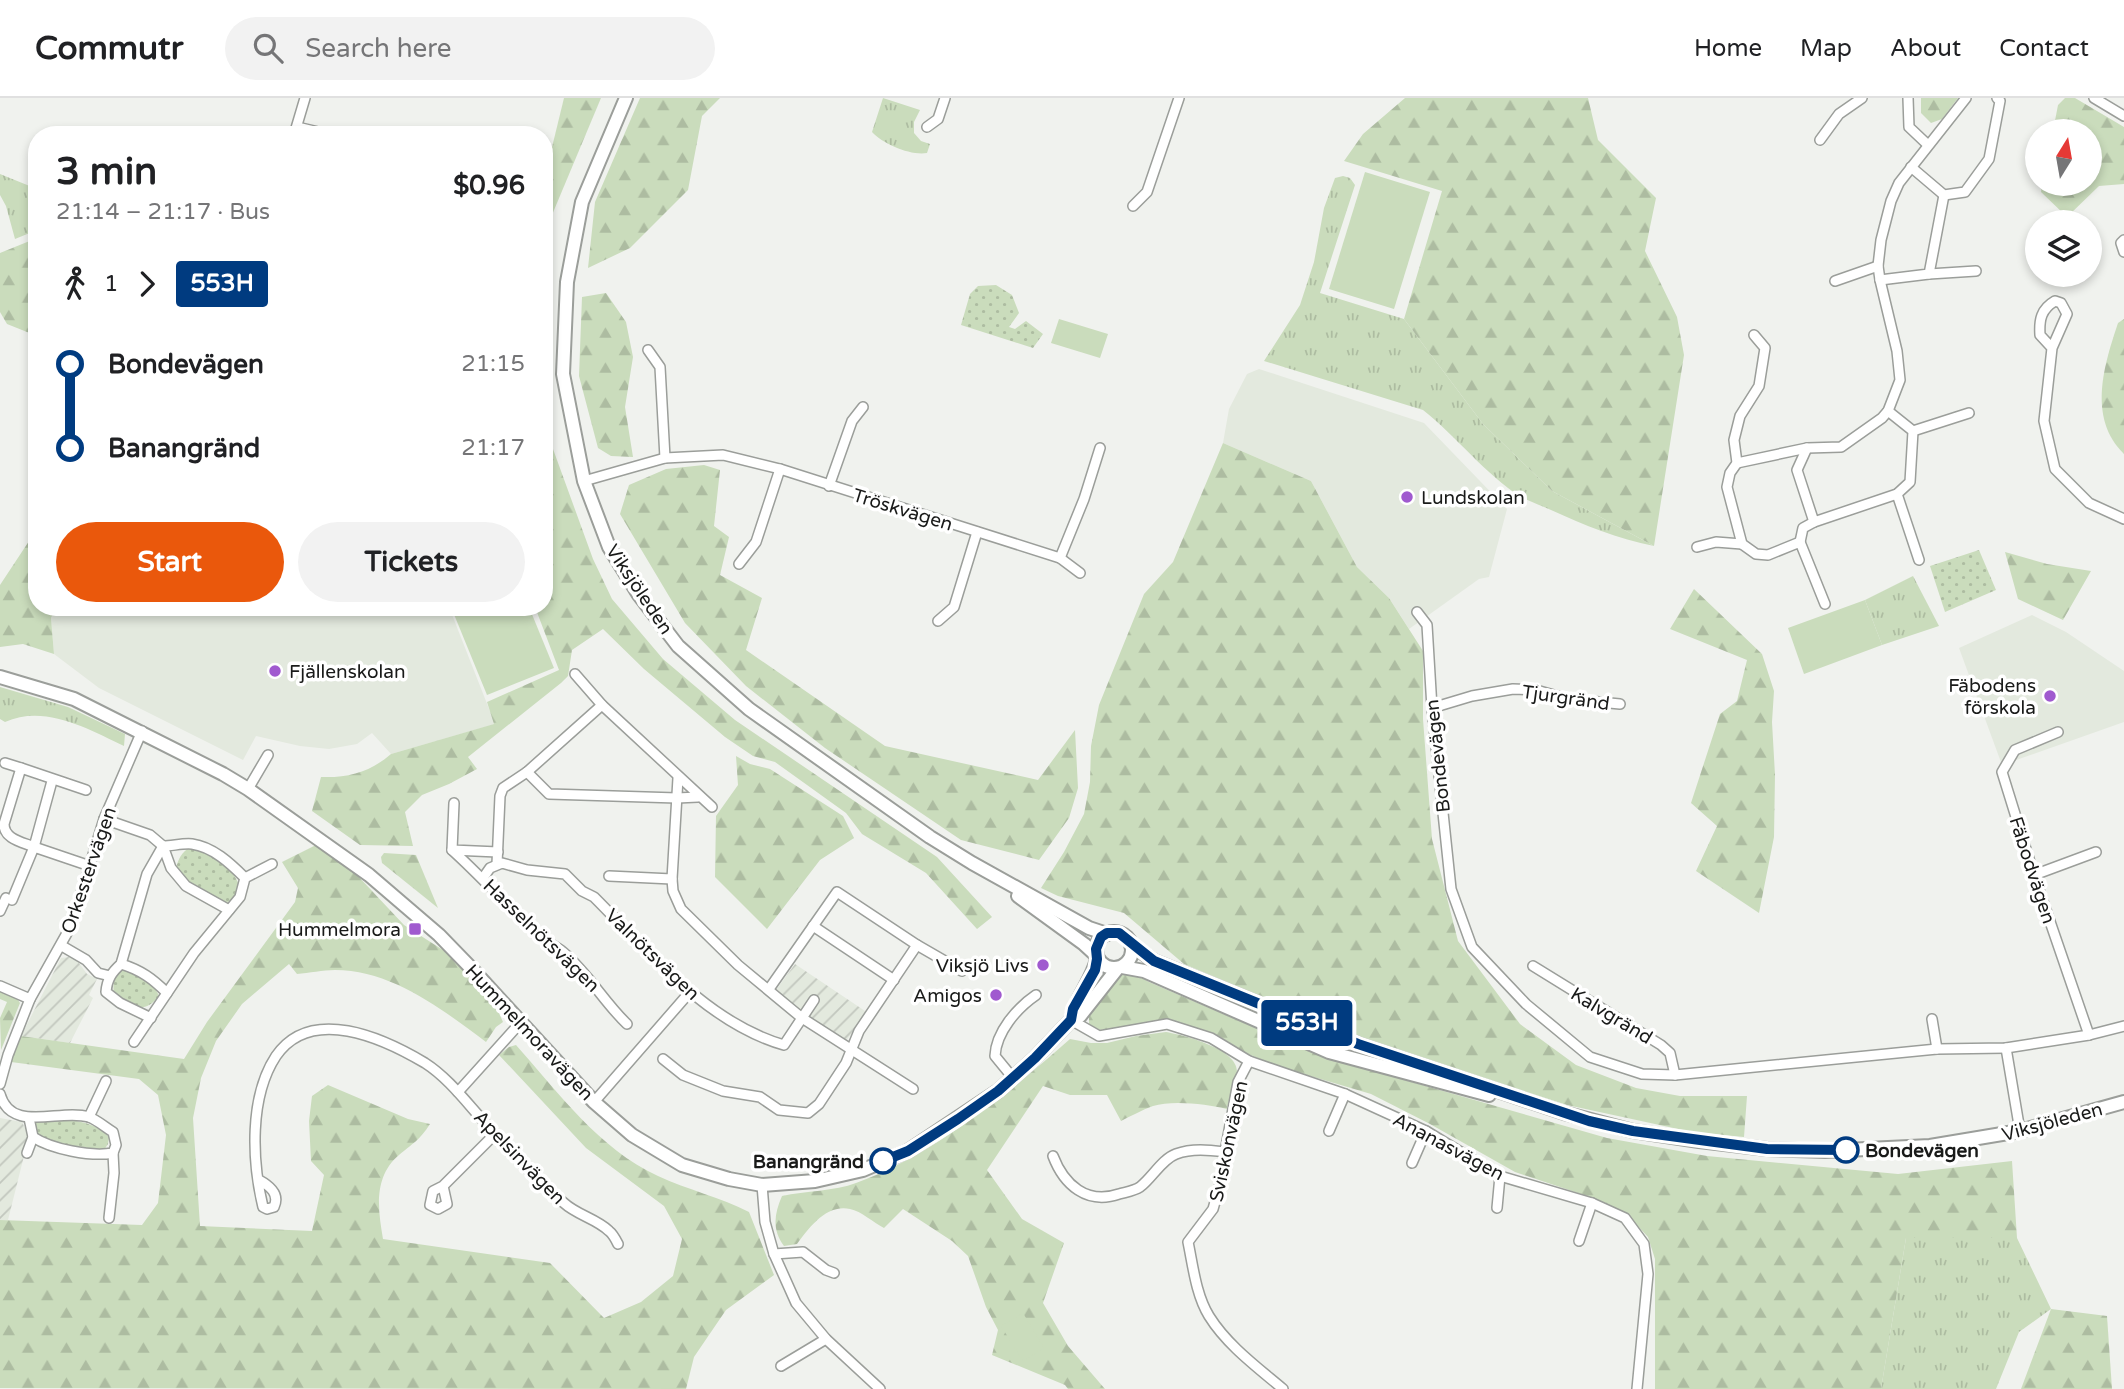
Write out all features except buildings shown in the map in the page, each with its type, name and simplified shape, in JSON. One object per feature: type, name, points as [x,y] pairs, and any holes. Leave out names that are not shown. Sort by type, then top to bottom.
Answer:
[{"type":"main road","name":"Viksjöleden","points":[[626,98],[582,202],[567,282],[563,374],[583,481],[609,547],[639,595],[678,646],[749,709],[930,837],[1089,928],[1107,933]]},
{"type":"main road","name":"Hummelmoravägen","points":[[6,679],[74,699],[248,789],[369,875],[439,935],[594,1102],[632,1135],[682,1165],[729,1179],[762,1185],[815,1181],[863,1170],[908,1151],[1013,1078],[1071,1020],[1080,1016],[1120,968]]},
{"type":"main road","name":"Viksjöleden","points":[[972,863],[1084,944],[1097,957]]},
{"type":"main road","points":[[1107,933],[1119,933],[1132,945],[1131,958],[1120,968],[1105,966],[1097,957],[1097,943],[1107,933]]},
{"type":"main road","name":"Viksjöleden","points":[[1132,945],[1154,961],[1358,1044],[1564,1113]]},
{"type":"main road","name":"Hummelmoravägen","points":[[1071,1020],[1073,1009],[1095,970],[1097,957]]},
{"type":"main road","name":"Viksjöleden","points":[[1120,968],[1144,971],[1329,1052],[1633,1131],[1699,1141],[1825,1152],[1930,1146],[2020,1131],[2124,1101]]},
{"type":"street","points":[[297,126],[305,98]]},
{"type":"street","points":[[927,127],[938,119],[945,98]]},
{"type":"street","points":[[1133,206],[1147,192],[1179,98]]},
{"type":"street","points":[[1820,140],[1839,114],[1862,98]]},
{"type":"street","points":[[1908,98],[1909,127],[1928,145]]},
{"type":"street","points":[[1742,544],[1727,487],[1730,473],[1737,463],[1807,447],[1841,447],[1888,411],[1900,380],[1897,351],[1878,266],[1881,240],[1891,201],[1899,183],[1966,98]]},
{"type":"street","points":[[1911,167],[1944,195],[1965,192],[1989,159],[2000,101],[1997,98]]},
{"type":"street","points":[[2094,98],[2124,117]]},
{"type":"street","points":[[1929,274],[1944,195]]},
{"type":"street","points":[[2124,240],[2121,243],[2124,252]]},
{"type":"street","points":[[1835,281],[1878,266]]},
{"type":"street","points":[[1880,280],[1976,271]]},
{"type":"street","points":[[2052,348],[2040,335],[2039,321],[2046,306],[2055,301],[2061,303],[2067,314],[2052,348],[2044,421],[2055,469],[2089,503],[2124,519]]},
{"type":"street","points":[[1737,463],[1734,440],[1740,416],[1759,386],[1765,348],[1754,335]]},
{"type":"street","points":[[648,350],[660,368],[665,458]]},
{"type":"street","name":"Tröskvägen","points":[[829,486],[852,421],[863,407]]},
{"type":"street","points":[[1888,411],[1913,431]]},
{"type":"street","points":[[1913,431],[1969,414]]},
{"type":"street","points":[[1825,604],[1800,542],[1803,528],[1897,494],[1910,482],[1913,431]]},
{"type":"street","points":[[1807,447],[1797,470],[1814,522]]},
{"type":"street","points":[[1060,558],[1084,499],[1100,448]]},
{"type":"street","name":"Tröskvägen","points":[[583,481],[665,458],[723,455],[780,469],[1060,558],[1080,573]]},
{"type":"street","points":[[739,564],[756,542],[780,469]]},
{"type":"street","points":[[1897,494],[1919,560]]},
{"type":"street","name":"Tröskvägen","points":[[939,621],[954,607],[977,532]]},
{"type":"street","points":[[1697,547],[1716,542],[1742,544],[1756,554],[1768,555],[1800,542]]},
{"type":"street","name":"Bondevägen","points":[[1417,612],[1427,625],[1432,708],[1451,889],[1472,947],[1525,1004],[1590,1057],[1642,1074],[1675,1075],[1937,1049],[2006,1048],[2090,1035],[2124,1026]]},
{"type":"street","points":[[575,674],[602,705],[698,797],[712,807]]},
{"type":"street","name":"Tjurgränd","points":[[1432,708],[1472,696],[1513,689],[1536,690],[1568,699],[1620,704]]},
{"type":"street","points":[[483,878],[490,868],[497,864],[500,796],[503,788],[527,772],[602,705]]},
{"type":"street","name":"Orkestervägen","points":[[0,1084],[8,1055],[30,999],[62,946],[78,906],[104,819],[142,732]]},
{"type":"street","name":"Fäbodvägen","points":[[2058,732],[2015,750],[2001,772],[2090,1035]]},
{"type":"street","points":[[248,789],[268,755]]},
{"type":"street","points":[[5,763],[52,781],[86,790]]},
{"type":"street","points":[[21,768],[4,831],[8,836],[34,848],[90,866]]},
{"type":"street","points":[[527,772],[549,794],[698,797]]},
{"type":"street","points":[[678,778],[672,879],[673,891],[681,909],[738,965],[802,1018],[913,1089]]},
{"type":"street","points":[[0,911],[9,899],[34,848],[52,781]]},
{"type":"street","points":[[454,803],[452,850],[498,852]]},
{"type":"street","points":[[104,819],[150,835],[163,846],[171,868],[186,886],[229,910]]},
{"type":"street","points":[[163,846],[191,844],[209,850],[223,858],[245,878]]},
{"type":"street","points":[[150,1018],[120,1003],[106,992],[110,976],[121,964],[147,874],[163,846]]},
{"type":"street","name":"Hasselnötsvägen","points":[[452,850],[542,938],[562,951],[602,993],[609,1007],[627,1024]]},
{"type":"street","points":[[2034,874],[2096,852]]},
{"type":"street","points":[[134,1042],[194,953],[240,897],[245,878],[272,864]]},
{"type":"street","name":"Valnötsvägen","points":[[497,864],[565,874],[582,891],[594,897],[689,993],[760,1038],[784,1045],[802,1018]]},
{"type":"street","points":[[609,876],[672,879]]},
{"type":"street","points":[[769,989],[837,892],[962,971]]},
{"type":"street","points":[[813,926],[894,980]]},
{"type":"street","points":[[663,1059],[683,1075],[723,1091],[760,1097],[779,1110],[808,1113],[819,1104],[846,1063],[859,1031],[917,945]]},
{"type":"street","points":[[62,946],[86,960],[98,973],[110,976]]},
{"type":"street","points":[[121,964],[135,968],[152,978],[167,993]]},
{"type":"street","name":"Kalvgränd","points":[[1533,967],[1661,1045],[1670,1053],[1675,1075]]},
{"type":"street","points":[[0,986],[30,999]]},
{"type":"street","points":[[594,1102],[689,993]]},
{"type":"street","points":[[1013,1078],[995,1056],[995,1045],[1024,1003],[1036,995]]},
{"type":"street","points":[[802,1018],[814,1000]]},
{"type":"street","points":[[1931,1019],[1937,1049]]},
{"type":"street","name":"Ananasvägen","points":[[1071,1020],[1099,1036],[1167,1024],[1211,1038],[1249,1061],[1345,1094],[1426,1131],[1500,1176],[1592,1203],[1625,1218],[1644,1244],[1648,1274],[1637,1389]]},
{"type":"street","points":[[458,1092],[521,1022]]},
{"type":"street","name":"Apelsinvägen","points":[[258,1180],[273,1190],[277,1201],[274,1207],[263,1207],[258,1180],[256,1135],[258,1103],[263,1084],[278,1053],[302,1033],[331,1028],[346,1030],[383,1043],[426,1064],[458,1092],[565,1205],[610,1231],[618,1244]]},
{"type":"street","points":[[2006,1048],[2020,1131]]},
{"type":"street","name":"Sviskonvägen","points":[[1249,1061],[1238,1082],[1225,1152],[1225,1167],[1213,1209],[1188,1242],[1199,1292],[1208,1315],[1237,1349],[1283,1389]]},
{"type":"street","points":[[89,1117],[106,1080]]},
{"type":"street","points":[[1329,1131],[1345,1094]]},
{"type":"street","points":[[1,1099],[12,1112],[29,1118],[56,1115],[89,1117],[113,1132],[116,1145],[113,1153],[114,1173],[109,1218]]},
{"type":"street","points":[[27,1153],[33,1137],[29,1118]]},
{"type":"street","points":[[1412,1163],[1426,1131]]},
{"type":"street","points":[[438,1209],[430,1205],[433,1191],[443,1186],[495,1133]]},
{"type":"street","points":[[33,1137],[43,1144],[99,1156],[113,1153]]},
{"type":"street","points":[[1053,1156],[1058,1171],[1073,1188],[1090,1197],[1108,1198],[1139,1188],[1174,1154],[1201,1149],[1225,1152]]},
{"type":"street","points":[[1497,1208],[1500,1176]]},
{"type":"street","points":[[762,1185],[765,1222],[774,1254],[796,1303],[826,1339],[880,1389]]},
{"type":"street","points":[[1579,1241],[1592,1203]]},
{"type":"street","points":[[774,1254],[803,1252],[834,1273]]},
{"type":"street","points":[[780,1366],[826,1339]]},
{"type":"shaded area","name":"Lundskolan","points":[[1259,369],[1424,423],[1507,509],[1489,577],[1479,579],[1409,629],[1389,598],[1357,567],[1311,481],[1223,443],[1229,409],[1247,374]]},
{"type":"shaded area","name":"Fäbodens förskola","points":[[2032,615],[2066,632],[2124,671],[2124,722],[2002,765],[1959,648]]},
{"type":"shaded area","name":"Fjällenskolan","points":[[453,616],[495,724],[391,754],[372,733],[357,744],[329,749],[300,746],[256,736],[243,760],[99,688],[54,654],[51,618]]},
{"type":"shaded area","points":[[61,958],[76,959],[87,974],[97,979],[89,995],[93,998],[70,1043],[21,1036]]},
{"type":"shaded area","points":[[795,964],[868,1013],[845,1042],[807,1017],[776,990]]},
{"type":"shaded area","points":[[0,1118],[22,1122],[29,1136],[8,1220],[0,1220]]},
{"type":"green space","points":[[564,98],[601,98],[553,213],[553,143]]},
{"type":"green space","points":[[640,98],[720,98],[702,116],[688,190],[630,248],[588,268],[595,202]]},
{"type":"green space","points":[[883,98],[920,110],[914,122],[914,133],[921,141],[930,144],[927,153],[913,153],[898,148],[872,132]]},
{"type":"green space","points":[[1405,98],[1588,98],[1598,140],[1656,198],[1645,251],[1677,317],[1684,355],[1654,546],[1552,491],[1483,424],[1404,319],[1442,191],[1344,161],[1363,134]]},
{"type":"green space","points":[[1921,98],[1958,98],[1942,119],[1931,123],[1921,113]]},
{"type":"green space","points":[[2065,98],[2075,98],[2124,127],[2124,184],[2102,186],[2102,119],[2055,119],[2058,105]]},
{"type":"green space","points":[[1365,172],[1430,192],[1394,309],[1329,289]]},
{"type":"green space","points":[[0,174],[28,185],[28,234],[15,239],[6,206],[0,195]]},
{"type":"green space","points":[[1335,178],[1350,178],[1355,185],[1320,293],[1404,319],[1483,424],[1552,491],[1654,546],[1601,531],[1521,497],[1496,478],[1423,410],[1264,361],[1300,305],[1314,262],[1324,208]]},
{"type":"green space","points":[[2045,196],[2089,196],[2074,210],[2060,210]]},
{"type":"green space","points":[[28,242],[28,332],[7,324],[0,312],[0,253]]},
{"type":"green space","points":[[996,285],[1012,295],[1019,313],[1009,327],[1015,329],[1026,321],[1043,334],[1033,348],[961,325],[970,294],[978,286]]},
{"type":"green space","points":[[606,293],[626,322],[633,357],[625,407],[633,457],[611,456],[598,448],[579,376],[582,297]]},
{"type":"green space","points":[[1059,319],[1108,334],[1100,358],[1051,343]]},
{"type":"green space","points":[[2124,319],[2124,454],[2105,424],[2102,391],[2113,339],[2118,323]]},
{"type":"green space","points":[[1223,443],[1311,481],[1357,567],[1389,598],[1423,651],[1423,719],[1432,839],[1458,941],[1520,1024],[1576,1065],[1636,1088],[1680,1096],[1747,1096],[1744,1137],[1692,1132],[1567,1105],[1362,1039],[1184,964],[1124,913],[1058,896],[1041,888],[1084,814],[1090,782],[1091,746],[1099,705],[1144,594],[1173,562]]},
{"type":"green space","points":[[553,449],[593,559],[612,599],[663,659],[735,720],[937,857],[992,917],[977,929],[926,873],[862,834],[846,813],[775,762],[753,756],[725,737],[644,669],[603,629],[572,650],[568,676],[561,683],[468,757],[477,769],[422,795],[405,812],[413,846],[360,845],[312,811],[321,777],[359,773],[391,754],[494,724],[487,702],[559,670],[538,616],[553,616]]},
{"type":"green space","points":[[704,465],[720,470],[714,526],[729,537],[720,575],[762,598],[746,650],[885,746],[1038,780],[1075,730],[1078,788],[1069,818],[1039,860],[961,840],[825,748],[746,686],[685,623],[620,514],[629,485],[666,469]]},
{"type":"green space","points":[[28,543],[28,616],[52,616],[54,654],[23,644],[0,647],[0,585]]},
{"type":"green space","points":[[1979,550],[1996,590],[1945,612],[1930,566]]},
{"type":"green space","points":[[2005,552],[2047,564],[2091,571],[2063,620],[2018,599]]},
{"type":"green space","points":[[1913,576],[1939,626],[1882,645],[1865,600]]},
{"type":"green space","points":[[1694,589],[1762,654],[1774,691],[1774,837],[1759,913],[1696,871],[1717,826],[1691,803],[1720,714],[1737,701],[1747,660],[1670,629]]},
{"type":"green space","points":[[1865,600],[1882,645],[1804,674],[1788,628]]},
{"type":"green space","points":[[455,616],[533,616],[554,668],[487,695]]},
{"type":"green space","points":[[0,687],[68,707],[125,734],[124,746],[81,726],[51,717],[20,717],[5,722],[0,719]]},
{"type":"green space","points":[[736,756],[750,764],[770,769],[843,816],[854,838],[820,860],[767,929],[715,877],[716,816],[738,785]]},
{"type":"green space","points":[[318,844],[357,875],[404,925],[446,952],[493,1000],[503,1022],[486,1042],[434,1005],[396,984],[356,972],[330,970],[297,974],[289,964],[242,1004],[216,1041],[201,1078],[193,1118],[200,1226],[312,1231],[324,1175],[311,1161],[309,1121],[312,1096],[328,1085],[408,1119],[430,1124],[385,1173],[379,1194],[383,1239],[550,1263],[604,1318],[641,1302],[673,1276],[682,1239],[664,1206],[586,1148],[499,1055],[516,1045],[581,1118],[617,1151],[658,1176],[749,1212],[774,1275],[726,1310],[694,1357],[686,1389],[0,1388],[0,1220],[142,1225],[158,1203],[166,1135],[158,1095],[139,1079],[11,1062],[21,1036],[184,1059],[207,1022],[295,902],[298,888],[282,862]]},
{"type":"green space","points":[[190,847],[214,857],[227,867],[240,888],[234,899],[226,903],[189,884],[176,868],[181,856]]},
{"type":"green space","points":[[384,853],[416,855],[438,908],[382,863],[381,857]]},
{"type":"green space","points":[[123,968],[144,978],[159,996],[148,1006],[137,1007],[114,994],[115,980]]},
{"type":"green space","points":[[1123,974],[1136,975],[1321,1056],[1607,1138],[1707,1156],[1898,1174],[2012,1161],[2017,1238],[1906,1238],[1881,1389],[1655,1389],[1655,1259],[1648,1237],[1630,1218],[1596,1199],[1515,1172],[1371,1094],[1280,1067],[1248,1054],[1214,1033],[1168,1020],[1100,1030],[1089,1024],[1089,1011],[1112,979]]},
{"type":"green space","points":[[0,989],[15,995],[20,1003],[1,1050],[0,1018],[7,1002],[0,999]]},
{"type":"green space","points":[[1166,1032],[1208,1044],[1235,1063],[1237,1071],[1227,1109],[1190,1103],[1161,1104],[1121,1121],[1107,1095],[1070,1095],[1043,1086],[987,1170],[1022,1219],[1064,1243],[1043,1303],[1068,1346],[1105,1389],[1068,1389],[1065,1385],[992,1355],[998,1330],[986,1307],[968,1256],[952,1241],[903,1209],[884,1228],[854,1210],[833,1210],[819,1219],[797,1244],[784,1246],[780,1240],[776,1222],[782,1196],[848,1186],[913,1157],[996,1101],[1070,1039],[1107,1043]]},
{"type":"green space","points":[[58,1118],[98,1128],[109,1137],[108,1144],[104,1150],[91,1150],[62,1147],[42,1139],[33,1119]]},
{"type":"green space","points":[[1906,1238],[2017,1238],[2051,1309],[2019,1332],[1996,1389],[1881,1389]]},
{"type":"green space","points":[[2051,1309],[2107,1316],[2112,1389],[2021,1389]]},
{"type":"green space","points":[[1023,1313],[1044,1348],[1023,1361],[1001,1326]]},
{"type":"bus line","name":"553H","points":[[883,1161],[908,1151],[958,1119],[998,1091],[1035,1058],[1071,1020],[1073,1009],[1095,970],[1097,943],[1101,937],[1113,932],[1125,935],[1132,945],[1154,961],[1358,1044],[1589,1121],[1633,1131],[1767,1149],[1825,1152],[1846,1150]]},
{"type":"place","name":"Lundskolan","points":[[1407,497]]},
{"type":"place","name":"Fjällenskolan","points":[[275,671]]},
{"type":"place","name":"Fäbodens förskola","points":[[2050,696]]},
{"type":"place","name":"Hummelmora","points":[[415,929]]},
{"type":"place","name":"Viksjö Livs","points":[[1043,965]]},
{"type":"place","name":"Amigos","points":[[996,995]]},
{"type":"place","name":"Bondevägen","points":[[1846,1150]]},
{"type":"place","name":"Banangränd","points":[[883,1161]]}]
